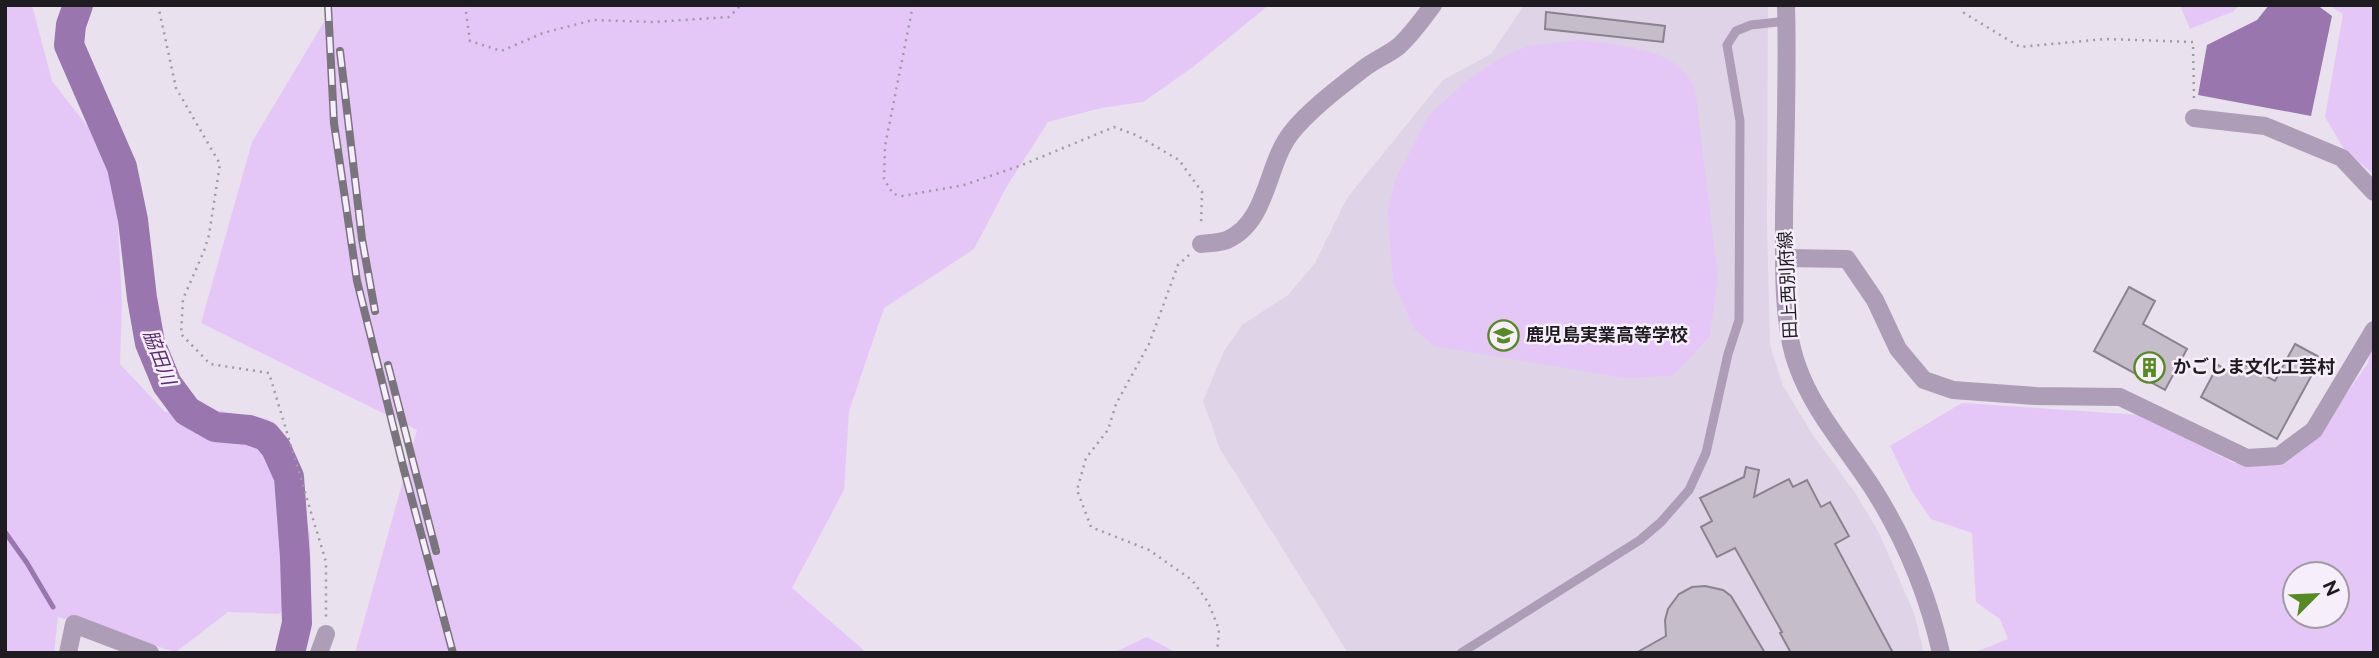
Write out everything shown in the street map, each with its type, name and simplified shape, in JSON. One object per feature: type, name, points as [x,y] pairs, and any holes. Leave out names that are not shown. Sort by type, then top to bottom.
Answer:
[{"type":"street","points":[[1201,244],[1225,241],[1251,221],[1280,153],[1302,120],[1364,68],[1397,48],[1433,5]]},
{"type":"street","name":"田上西別府線","points":[[1786,13],[1784,258],[1789,341],[1806,388],[1825,421],[1872,488],[1895,529],[1925,596],[1941,653]]},
{"type":"street","points":[[2194,118],[2265,126],[2342,158],[2374,192]]},
{"type":"street","points":[[1784,258],[1847,259],[1875,300],[1898,349],[1924,380],[1953,390],[2036,396],[2120,397],[2247,458],[2279,456],[2314,430],[2374,330]]},
{"type":"street","points":[[68,653],[74,624],[150,653]]},
{"type":"street","points":[[319,653],[326,634]]},
{"type":"lane","points":[[1461,653],[1640,540],[1661,522],[1689,490],[1706,453],[1728,354],[1739,320],[1740,121],[1727,45],[1736,31],[1786,13]]},
{"type":"path","points":[[158,5],[176,88],[220,164],[209,236],[183,299],[181,334],[210,364],[269,373],[326,562],[326,634]]},
{"type":"path","points":[[465,5],[470,41],[501,51],[543,33],[593,20],[654,22],[729,17],[741,5]]},
{"type":"path","points":[[913,5],[885,146],[884,179],[892,194],[902,196],[964,185],[1022,165],[1114,127],[1136,135],[1179,160],[1202,192],[1201,244],[1178,265],[1149,344],[1116,404],[1108,430],[1086,458],[1077,489],[1091,527],[1149,550],[1192,580],[1208,602],[1219,629],[1217,653]]},
{"type":"path","points":[[1965,5],[1964,13],[2020,47],[2105,39],[2193,42],[2194,118]]},
{"type":"shaded area","points":[[5,5],[32,5],[52,81],[88,127],[116,187],[122,302],[120,364],[165,412],[221,411],[268,419],[291,452],[310,535],[311,595],[278,614],[228,612],[176,652],[58,617],[54,653],[5,653]]},
{"type":"shaded area","points":[[334,5],[1269,5],[1193,67],[1143,102],[1101,108],[1048,122],[1007,186],[974,249],[884,308],[849,411],[844,490],[792,588],[867,653],[355,653],[417,430],[201,323],[252,142]]},
{"type":"shaded area","name":"鹿児島実業高等学校","points":[[1524,5],[1768,5],[1767,223],[1770,345],[1783,386],[1879,533],[1914,613],[1924,653],[1348,653],[1220,449],[1203,401],[1224,351],[1242,325],[1288,295],[1315,263],[1347,198],[1443,80],[1491,54]]},
{"type":"shaded area","points":[[2180,5],[2239,5],[2234,11],[2190,29]]},
{"type":"shaded area","points":[[2269,5],[2317,5],[2332,16],[2311,116],[2198,95],[2207,45],[2257,20]]},
{"type":"shaded area","points":[[2329,5],[2374,5],[2374,174],[2345,151],[2325,117],[2343,14]]},
{"type":"shaded area","points":[[1580,40],[1630,47],[1656,54],[1680,67],[1695,87],[1718,277],[1710,336],[1673,376],[1625,378],[1434,346],[1414,329],[1393,282],[1388,210],[1395,180],[1429,115],[1466,81],[1502,57],[1528,46]]},
{"type":"shaded area","points":[[2374,329],[2374,653],[1973,653],[2008,639],[2000,619],[1976,602],[1972,533],[1931,519],[1913,493],[1890,446],[1962,403],[2142,415],[2234,463],[2281,461],[2324,426],[2368,363]]},
{"type":"shaded area","points":[[1147,637],[1177,653],[1113,653]]},
{"type":"building","points":[[1546,12],[1665,26],[1663,42],[1545,29]]},
{"type":"building","points":[[2129,287],[2155,301],[2143,324],[2187,349],[2165,390],[2094,351]]},
{"type":"building","points":[[2295,344],[2321,358],[2277,439],[2201,397],[2218,365],[2231,373],[2238,361],[2275,381]]},
{"type":"building","points":[[1746,467],[1759,470],[1754,497],[1789,479],[1793,487],[1807,480],[1821,507],[1830,502],[1849,536],[1835,544],[1893,653],[1791,653],[1735,548],[1717,557],[1701,527],[1712,521],[1700,498],[1744,477]]},
{"type":"building","points":[[1705,586],[1723,590],[1731,596],[1765,653],[1636,653],[1666,636],[1665,620],[1668,609],[1679,594],[1692,587]]},
{"type":"waterway","name":"脇田川","points":[[78,5],[71,25],[69,45],[122,167],[133,220],[150,343],[167,384],[187,411],[215,427],[249,430],[266,436],[276,448],[289,477],[297,623],[290,653]]},
{"type":"waterway","points":[[5,532],[53,607]]},
{"type":"railway","points":[[328,5],[334,123],[357,281],[453,653]]},
{"type":"railway","points":[[340,51],[362,239],[375,311]]},
{"type":"railway","points":[[388,365],[436,551]]},
{"type":"place","name":"鹿児島実業高等学校","points":[[1503,335]]},
{"type":"place","name":"かごしま文化工芸村","points":[[2150,367]]}]
